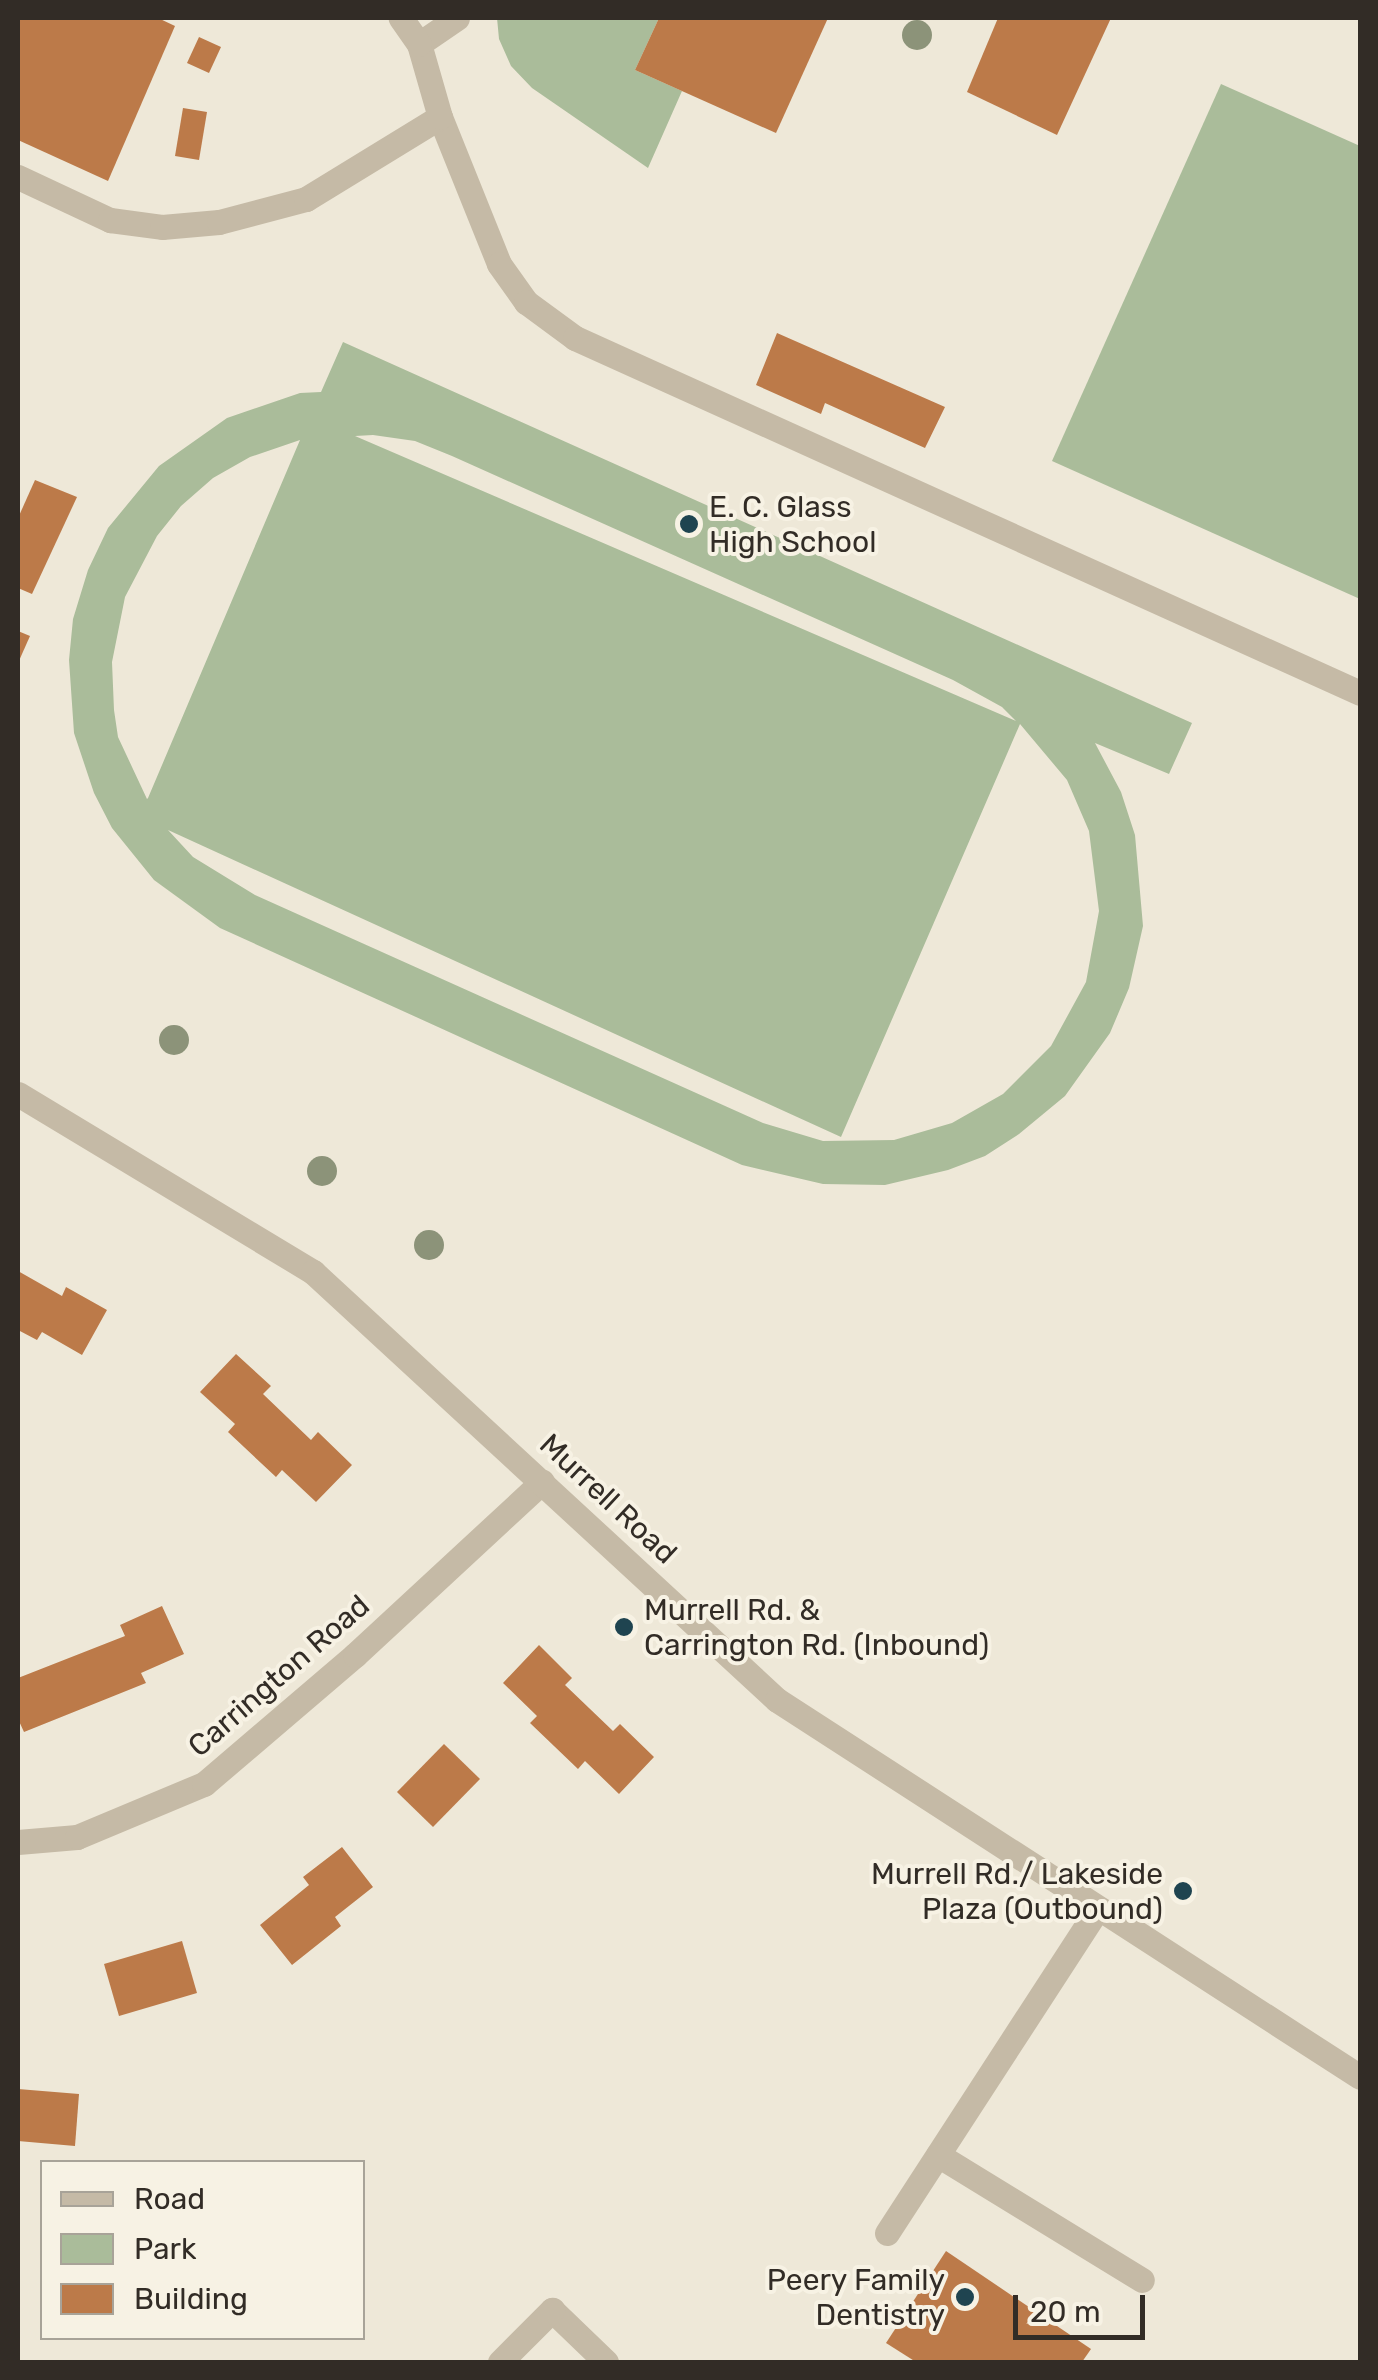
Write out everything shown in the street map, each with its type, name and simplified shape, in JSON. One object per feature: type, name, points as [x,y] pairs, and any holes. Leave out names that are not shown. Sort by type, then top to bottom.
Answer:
[{"type":"street","points":[[402,18],[419,44],[440,117],[499,264],[526,302],[575,338],[1360,693]]},
{"type":"street","points":[[419,44],[457,18]]},
{"type":"street","points":[[18,178],[110,220],[162,227],[219,222],[306,199],[440,117]]},
{"type":"street","name":"Murrell Road","points":[[18,1094],[314,1272],[777,1700],[1360,2077]]},
{"type":"street","name":"Carrington Road","points":[[18,1842],[77,1838],[204,1784],[355,1655],[542,1482]]},
{"type":"street","points":[[887,2233],[1098,1908]]},
{"type":"street","points":[[938,2155],[1142,2280]]},
{"type":"street","points":[[500,2362],[552,2310],[606,2362]]},
{"type":"green space","points":[[497,18],[659,18],[635,70],[682,91],[648,168],[532,88],[511,66],[499,39]]},
{"type":"green space","points":[[1221,84],[1360,146],[1360,599],[1052,461]]},
{"type":"green space","points":[[343,342],[1192,723],[1169,774],[1095,743],[1121,792],[1135,835],[1143,926],[1129,988],[1110,1033],[1065,1096],[985,1156],[948,1170],[885,1185],[823,1184],[742,1165],[220,928],[154,880],[112,828],[94,793],[74,733],[69,660],[73,619],[88,570],[108,528],[159,466],[227,418],[300,393],[321,392]],"holes":[[[355,436],[415,441],[452,456],[953,680],[1002,707],[1016,721]],[[300,440],[147,799],[118,737],[114,710],[112,662],[125,597],[157,536],[181,506],[213,478],[250,457]],[[1020,724],[1067,780],[1089,831],[1099,911],[1086,982],[1051,1046],[1003,1094],[952,1123],[894,1140],[823,1141],[763,1123],[255,895],[193,857],[168,830],[841,1137]]]},
{"type":"building","points":[[18,18],[158,18],[175,26],[108,181],[18,140]]},
{"type":"building","points":[[659,18],[828,18],[776,133],[635,70]]},
{"type":"building","points":[[998,18],[1111,18],[1057,135],[967,92]]},
{"type":"building","points":[[199,37],[221,47],[209,73],[187,63]]},
{"type":"building","points":[[183,108],[207,112],[199,160],[175,156]]},
{"type":"building","points":[[777,333],[945,407],[925,448],[825,403],[821,414],[756,385]]},
{"type":"building","points":[[35,480],[77,497],[32,594],[18,588],[18,518]]},
{"type":"building","points":[[18,631],[30,636],[18,663]]},
{"type":"building","points":[[18,1271],[62,1296],[66,1287],[107,1310],[82,1355],[42,1332],[37,1340],[18,1330]]},
{"type":"building","points":[[236,1354],[271,1386],[263,1394],[311,1440],[318,1432],[352,1465],[316,1502],[282,1470],[276,1477],[228,1432],[235,1424],[200,1392]]},
{"type":"building","points":[[162,1606],[184,1654],[141,1673],[146,1683],[24,1732],[18,1719],[18,1678],[125,1636],[120,1625]]},
{"type":"building","points":[[539,1645],[572,1678],[565,1685],[613,1731],[620,1724],[654,1757],[619,1794],[585,1761],[578,1769],[530,1723],[537,1716],[503,1683]]},
{"type":"building","points":[[444,1744],[480,1779],[433,1827],[397,1792]]},
{"type":"building","points":[[342,1847],[373,1887],[335,1917],[341,1926],[292,1965],[260,1925],[309,1885],[303,1877]]},
{"type":"building","points":[[182,1941],[197,1993],[119,2016],[104,1964]]},
{"type":"building","points":[[18,2089],[79,2094],[75,2146],[18,2141]]},
{"type":"building","name":"Peery Family Dentistry","points":[[946,2251],[1091,2349],[1082,2362],[916,2362],[886,2343]]},
{"type":"place","name":"E. C. Glass High School","points":[[689,524]]},
{"type":"place","name":"Murrell Rd. & Carrington Rd. (Inbound)","points":[[624,1627]]},
{"type":"place","name":"Murrell Rd./ Lakeside Plaza (Outbound)","points":[[1183,1891]]},
{"type":"place","name":"Peery Family Dentistry","points":[[965,2297]]}]
